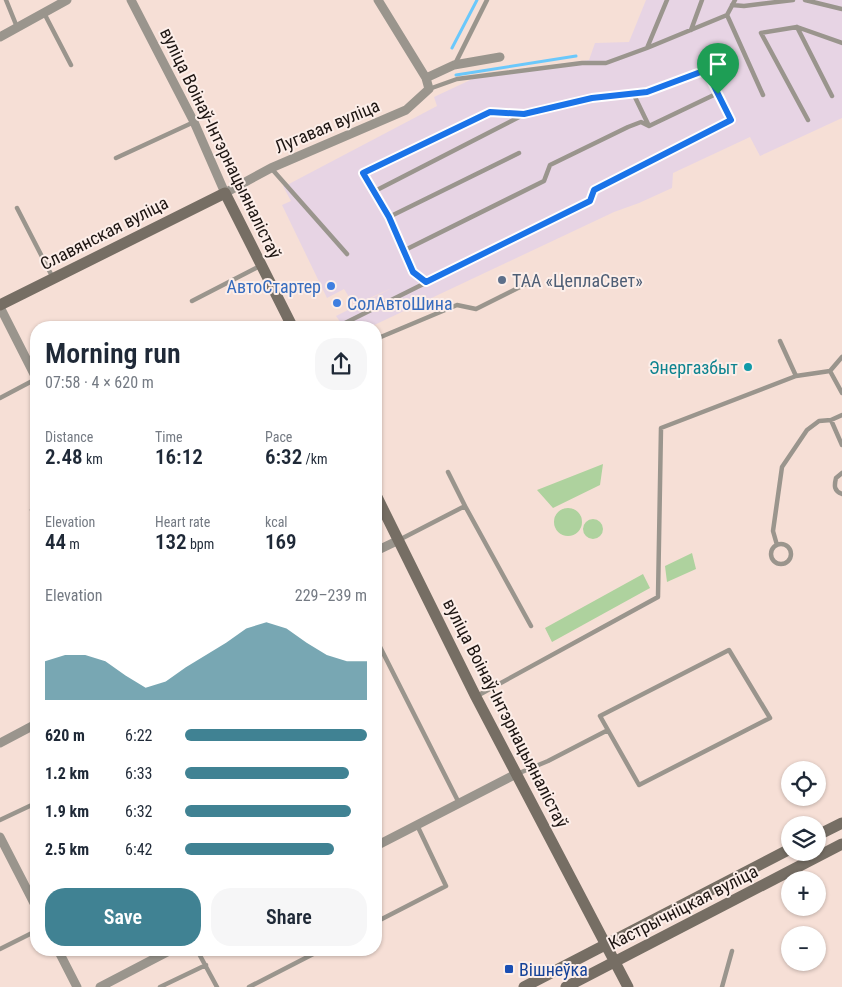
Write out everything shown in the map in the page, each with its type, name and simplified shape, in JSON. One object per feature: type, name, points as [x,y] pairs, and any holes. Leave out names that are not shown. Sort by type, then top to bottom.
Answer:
[{"type":"street","points":[[0,37],[67,0]]},
{"type":"street","name":"вуліца Воінаў-Інтэрнацыяналістаў","points":[[131,0],[194,122],[224,193],[289,321]]},
{"type":"street","points":[[378,0],[426,78],[429,89]]},
{"type":"street","points":[[426,78],[454,65],[500,57]]},
{"type":"street","name":"Лугавая вуліца","points":[[224,193],[271,168],[406,110],[429,89]]},
{"type":"street","name":"Славянская вуліца","points":[[0,306],[224,193]]},
{"type":"street","points":[[0,306],[30,367]]},
{"type":"street","name":"вуліца Воінаў-Інтэрнацыяналістаў","points":[[382,507],[516,774],[628,987]]},
{"type":"street","points":[[382,549],[399,540]]},
{"type":"street","points":[[0,743],[30,727]]},
{"type":"street","points":[[382,843],[516,774]]},
{"type":"street","points":[[826,831],[842,822]]},
{"type":"street","points":[[0,837],[30,895]]},
{"type":"street","name":"Кастрычніцкая вуліца","points":[[566,987],[842,844]]},
{"type":"street","name":"Кастрычніцкая вуліца","points":[[524,987],[781,854]]},
{"type":"street","points":[[61,956],[78,987]]},
{"type":"street","points":[[100,987],[159,956]]},
{"type":"lane","points":[[6,0],[17,27]]},
{"type":"lane","points":[[454,65],[487,0]]},
{"type":"lane","points":[[647,48],[667,0]]},
{"type":"lane","points":[[691,30],[702,0]]},
{"type":"lane","points":[[429,89],[457,79],[582,63],[606,63],[727,15],[734,3],[744,6],[769,1],[793,0]]},
{"type":"lane","points":[[805,0],[842,9]]},
{"type":"lane","points":[[44,13],[71,65]]},
{"type":"lane","points":[[727,15],[763,95]]},
{"type":"lane","points":[[808,120],[761,33],[797,27],[842,43]]},
{"type":"lane","points":[[797,27],[832,96]]},
{"type":"lane","points":[[349,321],[590,201],[594,190],[731,120],[706,70],[647,92],[592,98],[524,114],[375,191]]},
{"type":"lane","points":[[633,93],[649,126]]},
{"type":"lane","points":[[649,126],[718,94]]},
{"type":"lane","points":[[426,282],[413,272],[389,217],[363,173],[490,112],[524,114]]},
{"type":"lane","points":[[116,158],[194,122]]},
{"type":"lane","points":[[405,250],[544,180],[550,166],[628,127],[641,122],[649,126]]},
{"type":"lane","points":[[389,217],[519,153]]},
{"type":"lane","points":[[271,168],[347,254]]},
{"type":"lane","points":[[17,208],[53,278]]},
{"type":"lane","points":[[192,301],[261,266]]},
{"type":"lane","points":[[382,336],[457,305],[476,309],[530,282]]},
{"type":"lane","points":[[780,341],[796,376]]},
{"type":"lane","points":[[476,696],[658,597],[662,428],[796,376],[830,371],[842,356]]},
{"type":"lane","points":[[830,371],[842,393]]},
{"type":"lane","points":[[0,398],[30,382]]},
{"type":"lane","points":[[778,545],[773,531],[782,467],[807,430],[819,421],[831,420],[842,415]]},
{"type":"lane","points":[[831,420],[842,446]]},
{"type":"lane","points":[[448,472],[531,626]]},
{"type":"lane","points":[[842,474],[836,478],[834,486],[842,494]]},
{"type":"lane","points":[[399,540],[465,506]]},
{"type":"lane","points":[[782,544],[790,548],[791,557],[785,564],[773,560],[772,552],[778,545],[782,544]]},
{"type":"lane","points":[[729,650],[770,718],[639,785],[608,730],[600,716],[729,650]]},
{"type":"lane","points":[[382,651],[459,803]]},
{"type":"lane","points":[[516,774],[548,761],[608,730]]},
{"type":"lane","points":[[0,820],[30,806]]},
{"type":"lane","points":[[382,919],[446,886],[417,825]]},
{"type":"lane","points":[[0,949],[30,934]]},
{"type":"lane","points":[[722,987],[732,951]]},
{"type":"lane","points":[[201,956],[217,987]]},
{"type":"lane","points":[[249,987],[309,956]]},
{"type":"lane","points":[[160,987],[206,965]]},
{"type":"shaded area","points":[[646,0],[842,0],[842,118],[760,156],[750,137],[673,173],[672,188],[614,212],[382,321],[340,321],[336,316],[392,288],[354,305],[344,289],[327,298],[282,205],[291,201],[283,186],[437,106],[434,97],[483,74],[589,60],[595,43],[629,42]]},
{"type":"green space","points":[[603,464],[600,485],[553,508],[537,490]]},
{"type":"green space","points":[[568,508],[578,512],[582,522],[578,532],[568,536],[558,532],[554,522],[558,512]]},
{"type":"green space","points":[[593,519],[600,522],[603,529],[600,536],[593,539],[586,536],[583,529],[586,522]]},
{"type":"green space","points":[[692,553],[696,569],[667,582],[665,566]]},
{"type":"green space","points":[[643,574],[650,588],[552,642],[545,628]]},
{"type":"waterway","points":[[452,48],[477,0]]},
{"type":"waterway","points":[[456,75],[576,56]]},
{"type":"place","name":"ТАА «ЦеплаСвет»","points":[[502,280]]},
{"type":"place","name":"АвтоСтартер","points":[[331,286]]},
{"type":"place","name":"СолАвтоШина","points":[[337,303]]},
{"type":"place","name":"Энергазбыт","points":[[748,367]]},
{"type":"place","name":"Вішнеўка","points":[[509,969]]},
{"type":"route","points":[[706,70],[718,94],[731,120],[594,190],[590,201],[426,282],[413,272],[389,217],[363,173],[490,112],[524,114],[592,98],[647,92],[706,70]]}]
